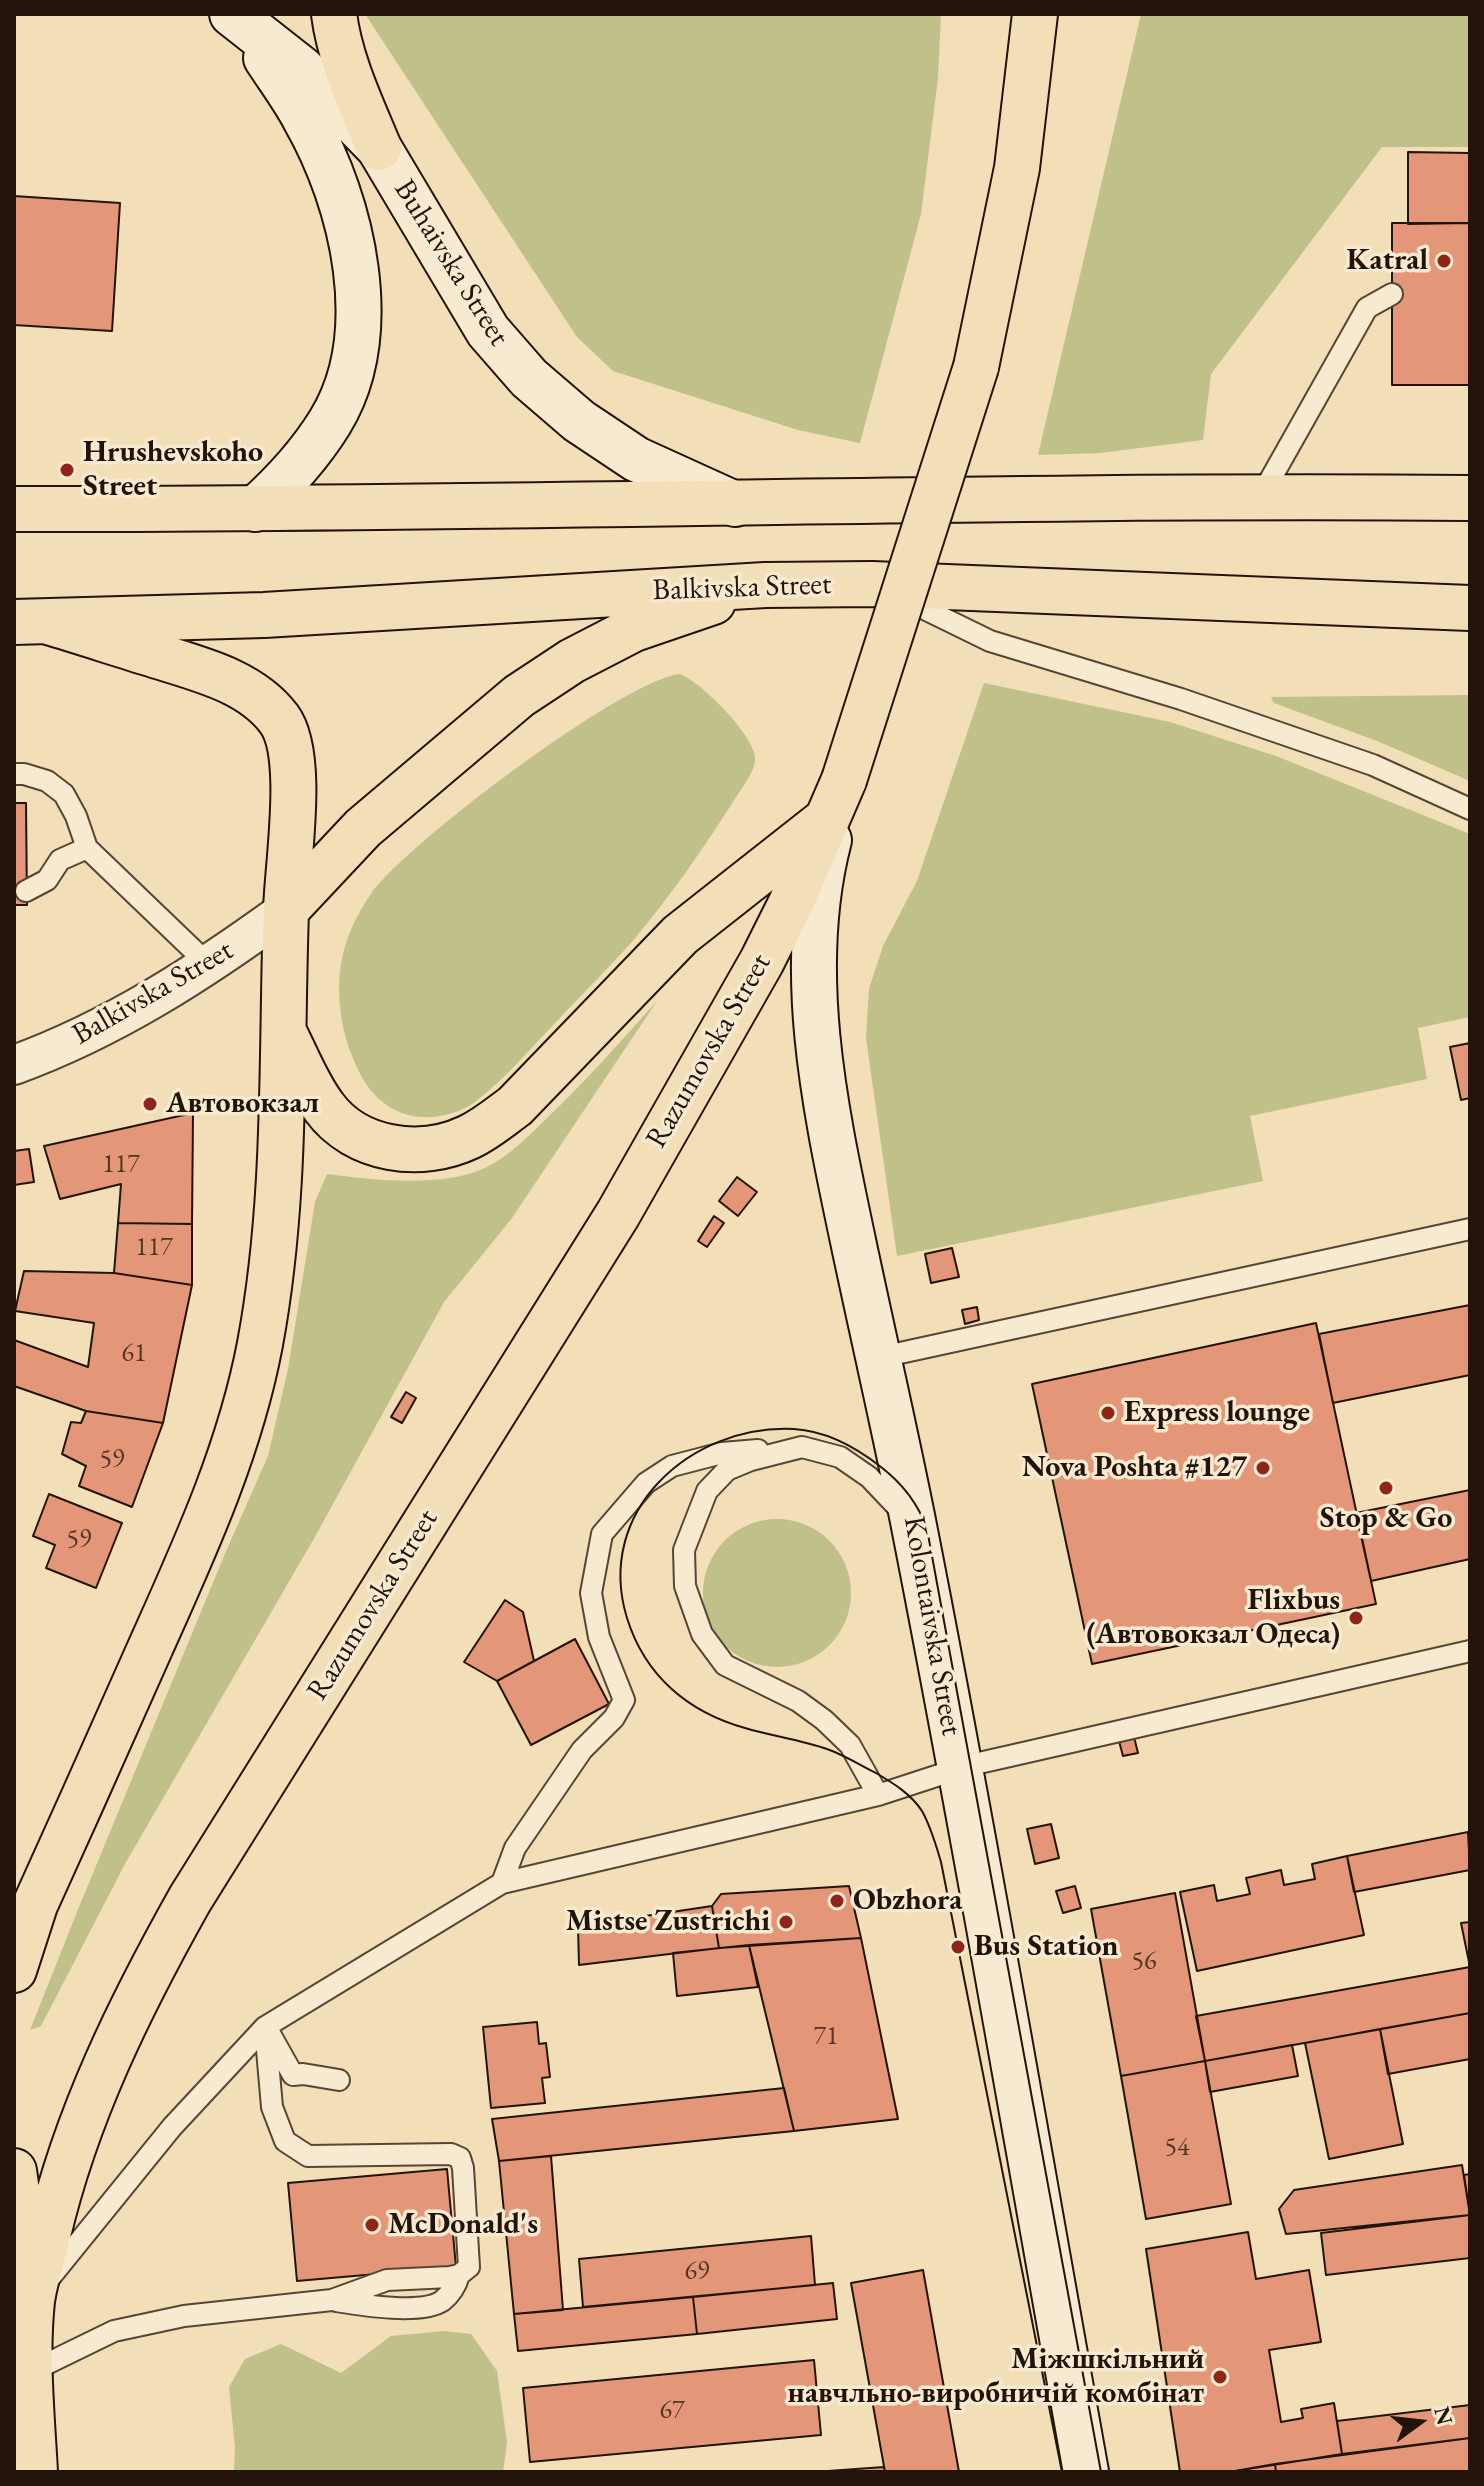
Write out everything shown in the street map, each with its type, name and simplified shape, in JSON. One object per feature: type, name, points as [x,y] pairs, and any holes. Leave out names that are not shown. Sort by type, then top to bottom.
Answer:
[{"type":"main road","points":[[334,14],[337,37],[354,88],[379,148]]},
{"type":"main road","name":"Razumovska Street","points":[[35,2472],[23,2300],[78,2132],[114,2043],[152,1967],[249,1804],[618,1214],[762,961],[836,800],[976,367],[1017,168],[1035,14]]},
{"type":"main road","points":[[236,16],[306,120],[332,175],[350,234],[357,283],[358,332],[349,378],[331,421],[289,479],[255,509]]},
{"type":"main road","name":"Buhaivska Street","points":[[236,16],[302,69],[379,148],[488,331],[529,378],[579,421],[636,459],[735,504]]},
{"type":"main road","points":[[14,509],[735,504],[1261,496],[1470,498]]},
{"type":"main road","name":"Balkivska Street","points":[[31,622],[264,615],[765,585],[872,584],[1470,608]]},
{"type":"main road","points":[[286,910],[363,828],[519,696],[572,661],[634,629],[765,585]]},
{"type":"main road","points":[[14,1970],[35,1905],[210,1514],[237,1436],[259,1346],[276,1238],[293,787],[291,750],[283,723],[264,701],[238,684],[200,669],[31,622]]},
{"type":"main road","points":[[285,1034],[324,1108],[358,1137],[376,1145],[401,1149],[467,1138],[487,1128],[515,1106],[680,935],[836,800]]},
{"type":"main road","name":"Kolontaivska Street","points":[[836,800],[817,898],[814,941],[816,1024],[829,1124],[913,1525],[1086,2472]]},
{"type":"main road","points":[[14,2171],[23,2300]]},
{"type":"street","name":"Balkivska Street","points":[[14,1065],[50,1052],[153,999],[210,966],[286,910]]},
{"type":"lane","points":[[1261,496],[1367,308],[1392,294]]},
{"type":"lane","points":[[872,584],[990,641],[1181,699],[1373,765],[1470,809]]},
{"type":"lane","points":[[14,774],[47,781],[64,794],[76,816],[87,848],[210,966]]},
{"type":"lane","points":[[26,891],[47,880],[60,860],[87,848]]},
{"type":"lane","points":[[877,1358],[1470,1229]]},
{"type":"lane","points":[[502,1883],[515,1848],[582,1750],[614,1718],[624,1700],[599,1637],[591,1593],[602,1534],[646,1483],[672,1466],[722,1453],[802,1447],[840,1457],[859,1470],[893,1500],[913,1525]]},
{"type":"lane","points":[[802,1447],[751,1460],[727,1470],[707,1491],[684,1550],[685,1586],[702,1634],[725,1665],[798,1701],[824,1720],[850,1745],[878,1795]]},
{"type":"lane","points":[[23,2300],[172,2127],[265,2027],[502,1883],[878,1795],[958,1769],[1470,1651]]},
{"type":"lane","points":[[265,2027],[293,2075]]},
{"type":"lane","points":[[265,2027],[272,2107],[285,2141],[308,2156],[451,2154],[460,2158],[463,2168],[470,2255],[469,2267],[459,2275],[455,2288],[440,2303],[389,2308],[332,2300]]},
{"type":"lane","points":[[293,2075],[339,2080]]},
{"type":"lane","points":[[272,2107],[293,2075]]},
{"type":"lane","points":[[30,2372],[114,2331],[184,2316],[332,2300],[387,2280],[459,2275]]},
{"type":"green space","points":[[365,14],[941,14],[938,78],[921,214],[860,443],[798,430],[613,371],[577,337]]},
{"type":"green space","points":[[1141,14],[1470,14],[1470,147],[1382,147],[1211,374],[1203,440],[1100,453],[1038,455]]},
{"type":"green space","points":[[680,674],[725,710],[745,735],[755,757],[747,781],[710,837],[636,937],[486,1093],[463,1109],[435,1117],[409,1115],[387,1105],[371,1090],[358,1070],[341,1015],[339,984],[343,954],[358,916],[371,894],[392,871],[469,804],[566,733],[652,683]]},
{"type":"green space","points":[[984,683],[1170,722],[1276,756],[1470,834],[1470,1017],[1418,1028],[1427,1079],[1250,1116],[1263,1181],[897,1256],[866,1038],[869,989],[883,946],[917,881]]},
{"type":"green space","points":[[1470,695],[1470,781],[1377,741],[1274,703],[1271,697]]},
{"type":"green space","points":[[657,1001],[512,1218],[444,1302],[312,1542],[126,1862],[41,2026],[30,2030],[268,1456],[288,1369],[315,1202],[327,1174],[407,1181],[449,1178],[485,1168],[533,1132]]},
{"type":"green space","points":[[777,1519],[805,1525],[829,1541],[845,1565],[851,1593],[845,1621],[829,1645],[805,1661],[777,1667],[749,1661],[725,1645],[709,1621],[703,1593],[709,1565],[725,1541],[749,1525]]},
{"type":"green space","points":[[444,2331],[471,2334],[497,2371],[507,2442],[503,2472],[234,2472],[235,2448],[229,2387],[245,2359],[281,2344],[341,2373],[391,2336]]},
{"type":"building","points":[[1408,152],[1470,153],[1470,223],[1408,224]]},
{"type":"building","points":[[14,196],[120,203],[112,331],[14,325]]},
{"type":"building","points":[[1392,223],[1470,223],[1470,385],[1392,385]]},
{"type":"building","points":[[14,803],[26,803],[27,905],[14,905]]},
{"type":"building","points":[[1470,1043],[1470,1098],[1461,1100],[1450,1047]]},
{"type":"building","points":[[193,1113],[192,1224],[118,1223],[121,1184],[60,1199],[44,1146]]},
{"type":"building","points":[[29,1149],[34,1182],[14,1185],[14,1151]]},
{"type":"building","points":[[737,1177],[757,1192],[738,1216],[719,1201]]},
{"type":"building","points":[[714,1216],[724,1223],[707,1247],[698,1241]]},
{"type":"building","points":[[118,1223],[192,1224],[192,1285],[114,1273]]},
{"type":"building","points":[[952,1248],[959,1277],[931,1283],[925,1254]]},
{"type":"building","points":[[24,1271],[114,1273],[192,1285],[163,1423],[86,1411],[14,1386],[14,1340],[88,1367],[94,1323],[15,1311]]},
{"type":"building","points":[[1470,1305],[1470,1375],[1333,1403],[1319,1334]]},
{"type":"building","points":[[977,1307],[979,1320],[965,1324],[962,1310]]},
{"type":"building","points":[[1316,1323],[1376,1604],[1092,1664],[1032,1384]]},
{"type":"building","points":[[406,1392],[416,1398],[402,1423],[391,1417]]},
{"type":"building","points":[[86,1411],[163,1423],[132,1507],[79,1486],[86,1466],[62,1454],[71,1422],[81,1423]]},
{"type":"building","points":[[1470,1490],[1470,1559],[1371,1581],[1356,1513]]},
{"type":"building","points":[[49,1494],[122,1523],[96,1588],[46,1568],[55,1545],[33,1536]]},
{"type":"building","points":[[505,1600],[523,1612],[534,1661],[497,1681],[464,1662]]},
{"type":"building","points":[[575,1639],[609,1704],[531,1745],[497,1681]]},
{"type":"building","points":[[1134,1737],[1138,1753],[1123,1756],[1119,1741]]},
{"type":"building","points":[[1051,1824],[1059,1858],[1035,1864],[1027,1829]]},
{"type":"building","points":[[1468,1832],[1470,1870],[1354,1892],[1347,1856]]},
{"type":"building","points":[[1347,1856],[1364,1935],[1197,1971],[1180,1892],[1214,1885],[1217,1901],[1250,1894],[1246,1878],[1281,1870],[1284,1885],[1315,1879],[1312,1864]]},
{"type":"building","name":"Mistse Zustrichi","points":[[849,1886],[861,1938],[719,1948],[712,1906],[721,1894]]},
{"type":"building","points":[[1075,1886],[1081,1908],[1063,1913],[1056,1891]]},
{"type":"building","points":[[1175,1893],[1205,2061],[1121,2076],[1091,1909]]},
{"type":"building","points":[[712,1906],[719,1948],[579,1965],[578,1926]]},
{"type":"building","points":[[1470,1922],[1470,1967],[1461,1923]]},
{"type":"building","points":[[861,1938],[898,2119],[794,2131],[749,1945]]},
{"type":"building","points":[[749,1945],[758,1987],[677,1996],[673,1953]]},
{"type":"building","points":[[1470,1967],[1470,2013],[1205,2061],[1196,2016]]},
{"type":"building","points":[[1470,2013],[1470,2059],[1388,2074],[1380,2029]]},
{"type":"building","points":[[537,2022],[539,2044],[546,2043],[550,2077],[542,2078],[545,2103],[491,2108],[483,2027]]},
{"type":"building","points":[[1380,2029],[1403,2144],[1329,2159],[1305,2043]]},
{"type":"building","points":[[1292,2045],[1298,2076],[1210,2092],[1205,2061]]},
{"type":"building","points":[[1205,2061],[1231,2204],[1146,2219],[1121,2076]]},
{"type":"building","points":[[784,2088],[794,2131],[499,2161],[492,2119]]},
{"type":"building","points":[[551,2156],[563,2310],[514,2314],[499,2161]]},
{"type":"building","points":[[1462,2165],[1470,2215],[1286,2234],[1279,2209],[1294,2190]]},
{"type":"building","name":"McDonald's","points":[[447,2169],[456,2267],[297,2281],[288,2183]]},
{"type":"building","points":[[1470,2174],[1470,2215],[1464,2175]]},
{"type":"building","points":[[1470,2215],[1470,2258],[1326,2275],[1321,2233]]},
{"type":"building","name":"Міжшкільний навчльно-виробничій комбінат","points":[[1248,2232],[1256,2279],[1309,2270],[1321,2342],[1269,2350],[1281,2422],[1303,2418],[1301,2409],[1334,2403],[1342,2454],[1229,2472],[1180,2472],[1146,2249]]},
{"type":"building","points":[[811,2236],[815,2285],[583,2307],[579,2259]]},
{"type":"building","points":[[923,2270],[959,2472],[885,2472],[851,2283]]},
{"type":"building","points":[[833,2283],[837,2319],[697,2334],[693,2297]]},
{"type":"building","points":[[693,2297],[697,2334],[518,2351],[514,2314]]},
{"type":"building","points":[[814,2360],[821,2435],[530,2462],[523,2388]]},
{"type":"building","points":[[1470,2405],[1470,2438],[1342,2454],[1337,2421]]},
{"type":"building","points":[[1470,2438],[1470,2472],[1276,2472],[1275,2464]]},
{"type":"building","points":[[1275,2464],[1276,2472],[1229,2472]]},
{"type":"building","points":[[884,2467],[885,2472],[814,2472]]},
{"type":"tram line","points":[[1062,2472],[941,1862],[925,1817],[913,1799],[901,1789],[846,1757],[724,1721],[687,1701],[657,1674],[635,1639],[627,1618],[620,1579],[625,1543],[638,1510],[660,1482],[687,1458],[720,1441],[756,1431],[794,1429],[818,1433],[840,1442],[872,1460],[896,1480],[914,1502],[927,1529],[1101,2472]]},
{"type":"place","name":"Katral","points":[[1444,261]]},
{"type":"place","name":"Hrushevskoho Street","points":[[67,470]]},
{"type":"place","name":"Автовокзал","points":[[150,1104]]},
{"type":"place","name":"Express lounge","points":[[1108,1413]]},
{"type":"place","name":"Nova Poshta #127","points":[[1263,1468]]},
{"type":"place","name":"Stop & Go","points":[[1386,1488]]},
{"type":"place","name":"Flixbus (Автовокзал Одеса)","points":[[1356,1618]]},
{"type":"place","name":"Obzhora","points":[[837,1901]]},
{"type":"place","name":"Mistse Zustrichi","points":[[786,1922]]},
{"type":"place","name":"Bus Station","points":[[958,1947]]},
{"type":"place","name":"McDonald's","points":[[372,2225]]},
{"type":"place","name":"Міжшкільний навчльно-виробничій комбінат","points":[[1220,2377]]}]
